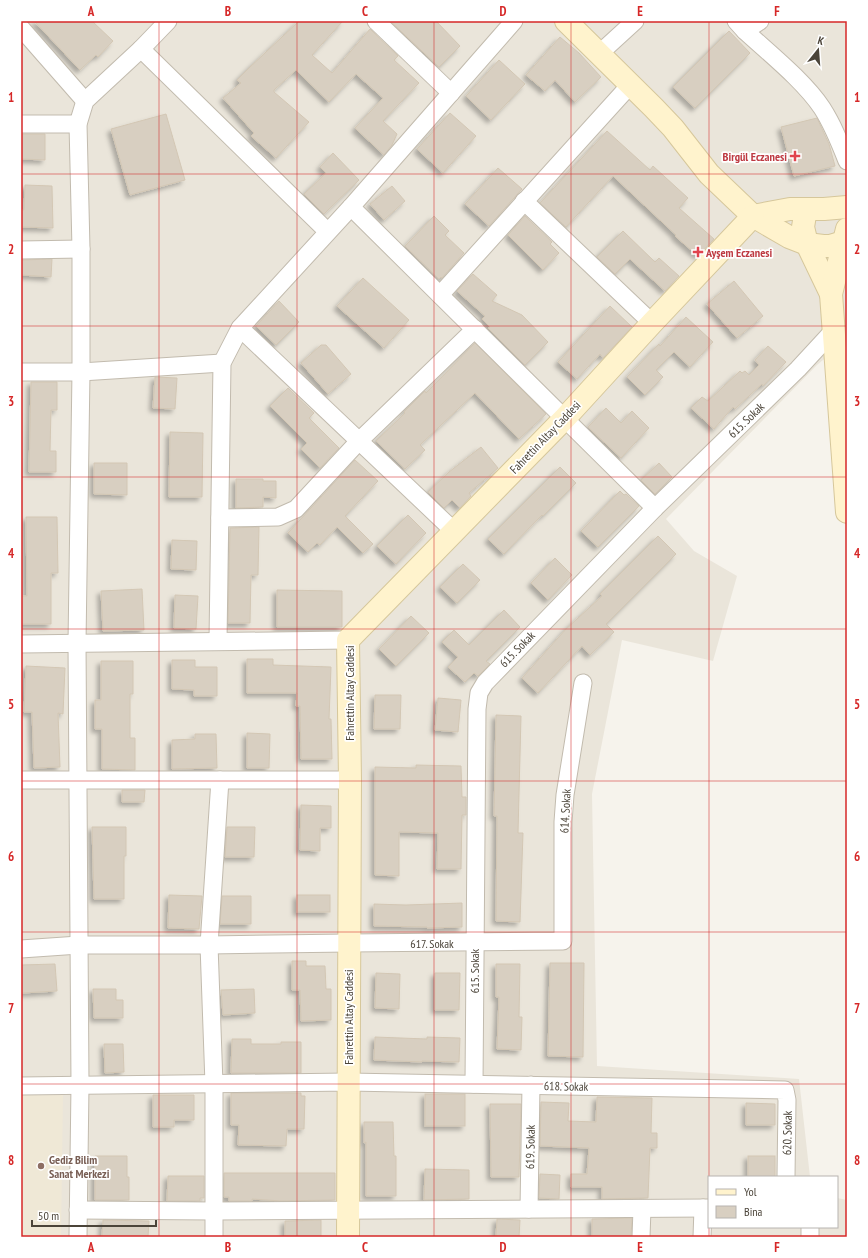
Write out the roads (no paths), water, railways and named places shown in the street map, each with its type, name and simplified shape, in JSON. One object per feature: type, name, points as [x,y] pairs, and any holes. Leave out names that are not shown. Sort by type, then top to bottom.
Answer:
[{"type":"street","points":[[78,1237],[80,1085],[77,643],[81,372],[81,249],[78,124],[85,101],[141,49],[168,21]]},
{"type":"street","points":[[376,21],[450,94]]},
{"type":"street","points":[[218,641],[222,364],[240,328],[327,231],[351,207],[514,21]]},
{"type":"street","points":[[566,21],[631,84],[673,128],[709,174],[753,216],[789,237],[807,244],[823,246],[846,224]]},
{"type":"street","points":[[600,53],[635,21]]},
{"type":"street","points":[[741,26],[760,21]]},
{"type":"street","points":[[741,26],[806,89],[822,108],[836,132],[847,162]]},
{"type":"street","points":[[21,28],[85,101]]},
{"type":"street","points":[[141,49],[327,231]]},
{"type":"street","points":[[440,295],[631,84]]},
{"type":"street","points":[[21,124],[78,124]]},
{"type":"street","points":[[524,201],[652,323]]},
{"type":"street","points":[[351,207],[655,508]]},
{"type":"street","points":[[753,216],[790,208],[806,208],[846,224]]},
{"type":"street","points":[[806,208],[803,227],[807,244],[831,294]]},
{"type":"street","name":"Fahrettin Altay Caddesi","points":[[348,1237],[350,780],[348,640],[565,418],[753,216]]},
{"type":"street","points":[[846,224],[831,294],[847,512]]},
{"type":"street","points":[[21,250],[81,249]]},
{"type":"street","points":[[240,328],[455,532]]},
{"type":"street","points":[[220,518],[278,517],[296,509],[359,441],[475,329]]},
{"type":"street","name":"615. Sokak","points":[[474,1084],[474,942],[477,709],[479,693],[485,683],[655,508],[798,369],[834,330]]},
{"type":"street","points":[[21,372],[81,372],[222,364]]},
{"type":"street","points":[[21,644],[348,640]]},
{"type":"street","name":"614. Sokak","points":[[563,942],[563,822],[565,795],[583,683]]},
{"type":"street","points":[[21,780],[350,780]]},
{"type":"street","points":[[214,1237],[214,1084],[209,945],[220,780]]},
{"type":"street","name":"617. Sokak","points":[[21,949],[79,945],[563,942]]},
{"type":"street","name":"618. Sokak","points":[[21,1086],[348,1082],[785,1090]]},
{"type":"street","name":"619. Sokak","points":[[529,1209],[531,1086]]},
{"type":"street","name":"620. Sokak","points":[[785,1090],[787,1095],[786,1176]]},
{"type":"street","points":[[78,1210],[214,1211],[706,1208],[702,1237]]},
{"type":"street","points":[[642,1209],[642,1237]]},
{"type":"place","name":"Birgül Eczanesi","points":[[795,156]]},
{"type":"place","name":"Ayşem Eczanesi","points":[[698,252]]},
{"type":"place","name":"Gediz Bilim Sanat Merkezi","points":[[41,1166]]}]
